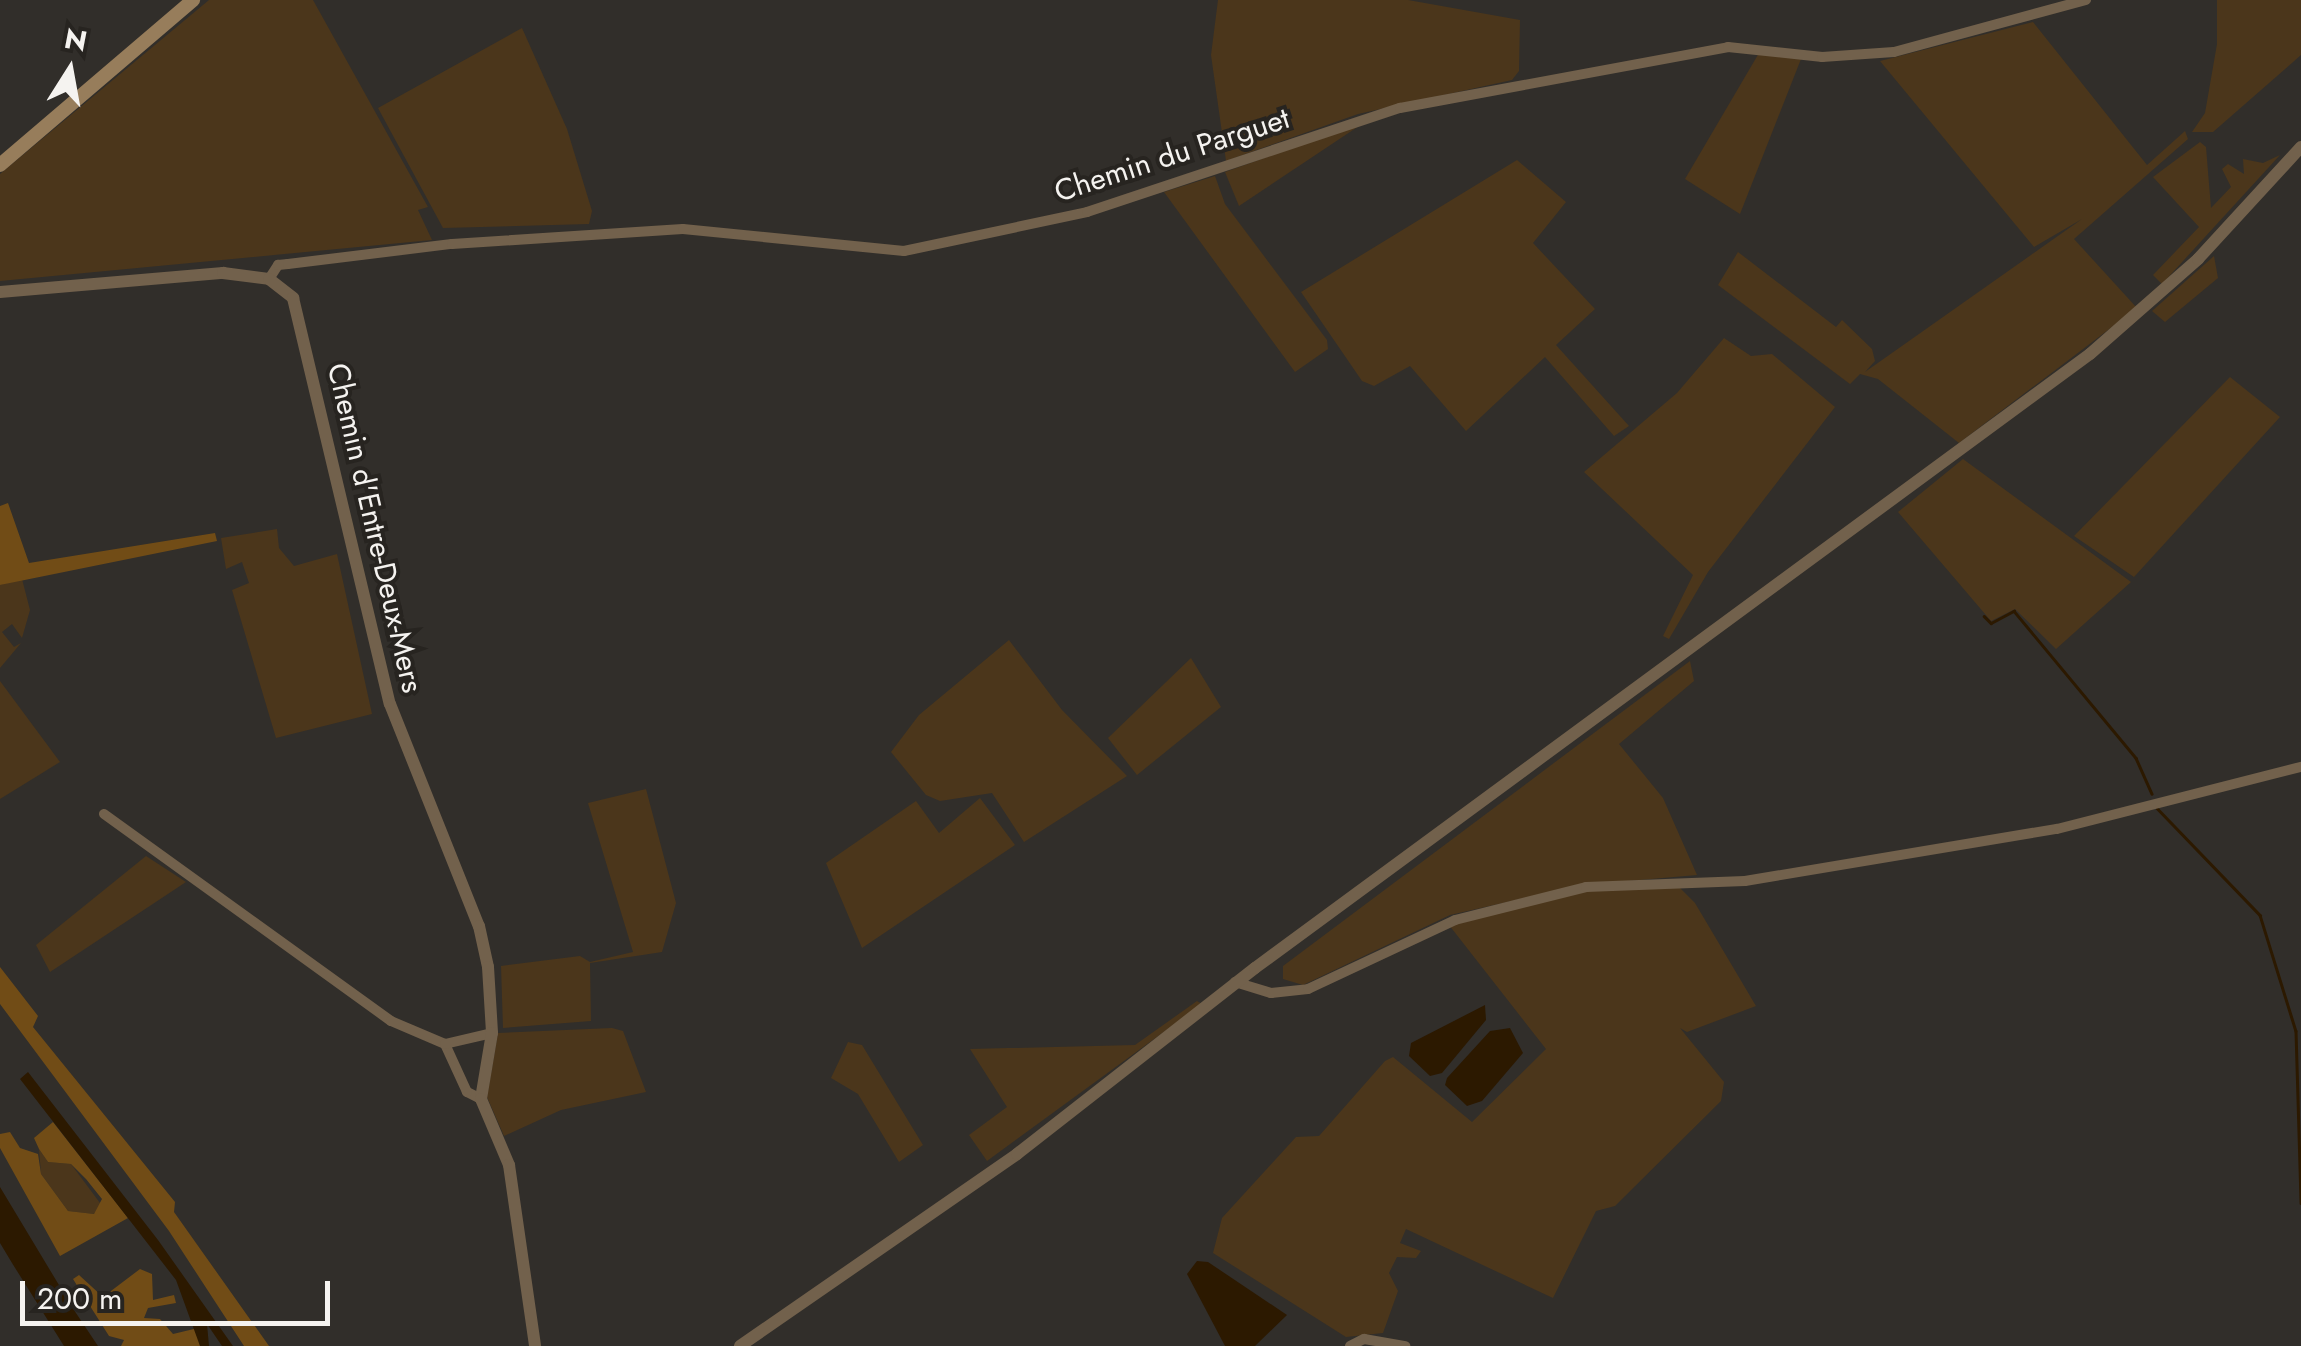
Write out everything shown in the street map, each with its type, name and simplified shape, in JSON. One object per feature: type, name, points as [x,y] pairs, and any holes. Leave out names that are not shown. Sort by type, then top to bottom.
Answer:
[{"type":"main road","points":[[0,164],[193,0]]},
{"type":"street","name":"Chemin du Parguet","points":[[269,279],[278,266],[306,262],[684,230],[904,250],[1088,212],[1400,108],[1728,46],[1839,57],[1894,52],[2086,0]]},
{"type":"street","points":[[740,1346],[1017,1154],[1235,982],[2090,354],[2198,259],[2301,147]]},
{"type":"street","points":[[0,292],[223,273],[269,279]]},
{"type":"street","name":"Chemin d'Entre-Deux-Mers","points":[[269,279],[294,298],[390,704],[479,926],[494,1002],[480,1099]]},
{"type":"street","points":[[1235,982],[1272,993],[1308,988],[1455,920],[1586,888],[1745,882],[2056,829],[2301,768]]},
{"type":"street","points":[[104,814],[391,1021],[445,1044],[492,1033]]},
{"type":"street","points":[[445,1044],[467,1092],[480,1099],[509,1166],[535,1346]]},
{"type":"street","points":[[1350,1346],[1364,1339],[1406,1346]]},
{"type":"shaded area","points":[[209,0],[313,0],[428,207],[418,210],[432,240],[0,281],[0,174]]},
{"type":"shaded area","points":[[1218,0],[1408,0],[1520,20],[1519,71],[1512,80],[1358,114],[1226,161],[1211,55]]},
{"type":"shaded area","points":[[2217,0],[2301,0],[2301,55],[2213,132],[2192,132],[2205,113],[2217,44]]},
{"type":"shaded area","points":[[2033,22],[2147,165],[2185,131],[2188,139],[2074,239],[2137,308],[1959,443],[1878,379],[1860,374],[1850,384],[1718,285],[1738,252],[1836,327],[1842,320],[1872,349],[1875,361],[1865,372],[2082,219],[2034,247],[1880,61]]},
{"type":"shaded area","points":[[522,28],[567,129],[592,211],[589,224],[443,228],[378,108]]},
{"type":"shaded area","points":[[1759,53],[1801,59],[1740,214],[1685,179]]},
{"type":"shaded area","points":[[1365,122],[1239,206],[1225,172]]},
{"type":"shaded area","points":[[2200,142],[2206,147],[2211,208],[2231,187],[2222,169],[2228,164],[2244,174],[2243,159],[2263,163],[2280,155],[2162,284],[2153,275],[2199,227],[2153,177]]},
{"type":"shaded area","points":[[1517,160],[1566,202],[1533,243],[1595,309],[1556,345],[1629,426],[1614,436],[1545,357],[1466,431],[1410,366],[1374,386],[1362,381],[1301,292]]},
{"type":"shaded area","points":[[1215,176],[1225,204],[1327,340],[1328,349],[1295,372],[1164,192]]},
{"type":"shaded area","points":[[2214,256],[2218,278],[2165,322],[2152,311]]},
{"type":"shaded area","points":[[1724,338],[1751,356],[1772,354],[1835,407],[1708,572],[1669,639],[1663,636],[1693,575],[1584,472],[1677,393]]},
{"type":"shaded area","points":[[2230,377],[2280,417],[2134,577],[2074,536]]},
{"type":"shaded area","points":[[1963,459],[2131,582],[2056,649],[2015,609],[1991,621],[1898,512]]},
{"type":"shaded area","points":[[8,503],[29,563],[215,533],[217,541],[0,585],[0,506]]},
{"type":"shaded area","points":[[277,529],[279,548],[294,566],[337,554],[372,714],[276,738],[232,590],[249,583],[242,562],[226,569],[221,538]]},
{"type":"shaded area","points":[[22,579],[30,610],[22,638],[12,624],[2,632],[14,647],[21,643],[0,668],[0,585]]},
{"type":"shaded area","points":[[1009,640],[1062,710],[1127,776],[1024,842],[992,793],[940,801],[926,795],[891,752],[919,715]]},
{"type":"shaded area","points":[[1191,658],[1221,707],[1137,775],[1108,738]]},
{"type":"shaded area","points":[[1690,661],[1694,681],[1619,744],[1663,798],[1697,875],[1582,885],[1450,915],[1303,985],[1283,979],[1283,966]]},
{"type":"shaded area","points":[[0,681],[60,762],[0,799]]},
{"type":"shaded area","points":[[646,789],[676,903],[662,952],[590,963],[591,1021],[503,1028],[501,966],[580,956],[590,962],[633,952],[588,803]]},
{"type":"shaded area","points":[[980,798],[1015,845],[862,948],[826,863],[916,801],[939,833]]},
{"type":"shaded area","points":[[146,856],[186,882],[50,972],[36,945]]},
{"type":"shaded area","points":[[1677,885],[1695,903],[1756,1006],[1687,1032],[1680,1028],[1724,1082],[1721,1101],[1615,1206],[1596,1211],[1553,1298],[1406,1229],[1400,1243],[1421,1251],[1416,1258],[1397,1257],[1389,1273],[1398,1291],[1383,1333],[1346,1337],[1213,1253],[1222,1218],[1296,1137],[1319,1136],[1385,1061],[1393,1057],[1472,1122],[1546,1049],[1449,925],[1582,891]]},
{"type":"shaded area","points":[[0,967],[38,1016],[33,1027],[175,1202],[174,1212],[269,1346],[244,1346],[169,1231],[0,1004]]},
{"type":"shaded area","points":[[1197,1001],[1202,1004],[987,1161],[969,1135],[1007,1107],[970,1049],[1135,1045]]},
{"type":"shaded area","points":[[1485,1005],[1486,1020],[1442,1073],[1430,1076],[1409,1056],[1411,1043]]},
{"type":"shaded area","points":[[612,1028],[623,1031],[646,1092],[561,1110],[504,1136],[487,1097],[498,1033]]},
{"type":"shaded area","points":[[1510,1028],[1523,1053],[1482,1101],[1467,1106],[1445,1085],[1447,1078],[1490,1031]]},
{"type":"shaded area","points":[[848,1042],[862,1045],[923,1145],[899,1162],[858,1094],[831,1078]]},
{"type":"shaded area","points":[[28,1072],[158,1240],[233,1346],[222,1346],[207,1324],[209,1346],[200,1346],[176,1280],[20,1079]]},
{"type":"shaded area","points":[[53,1122],[128,1218],[60,1256],[0,1148],[0,1134],[10,1132],[20,1148],[38,1154],[41,1174],[68,1211],[94,1214],[102,1199],[71,1164],[48,1162],[34,1138]]},
{"type":"shaded area","points":[[39,1149],[48,1162],[71,1164],[103,1207],[94,1214],[68,1211],[41,1174]]},
{"type":"shaded area","points":[[0,1187],[98,1346],[64,1346],[12,1263],[0,1243]]},
{"type":"shaded area","points":[[1197,1261],[1208,1262],[1287,1315],[1255,1346],[1225,1346],[1187,1274]]},
{"type":"shaded area","points":[[140,1269],[152,1274],[153,1300],[174,1295],[176,1303],[148,1308],[144,1318],[160,1319],[173,1334],[198,1328],[200,1346],[121,1346],[124,1340],[109,1336],[73,1279],[79,1275],[103,1297]]},
{"type":"waterway","points":[[1984,616],[1991,623],[2014,611],[2136,758],[2152,794]]},
{"type":"waterway","points":[[2157,808],[2260,915],[2296,1031],[2301,1203]]}]
